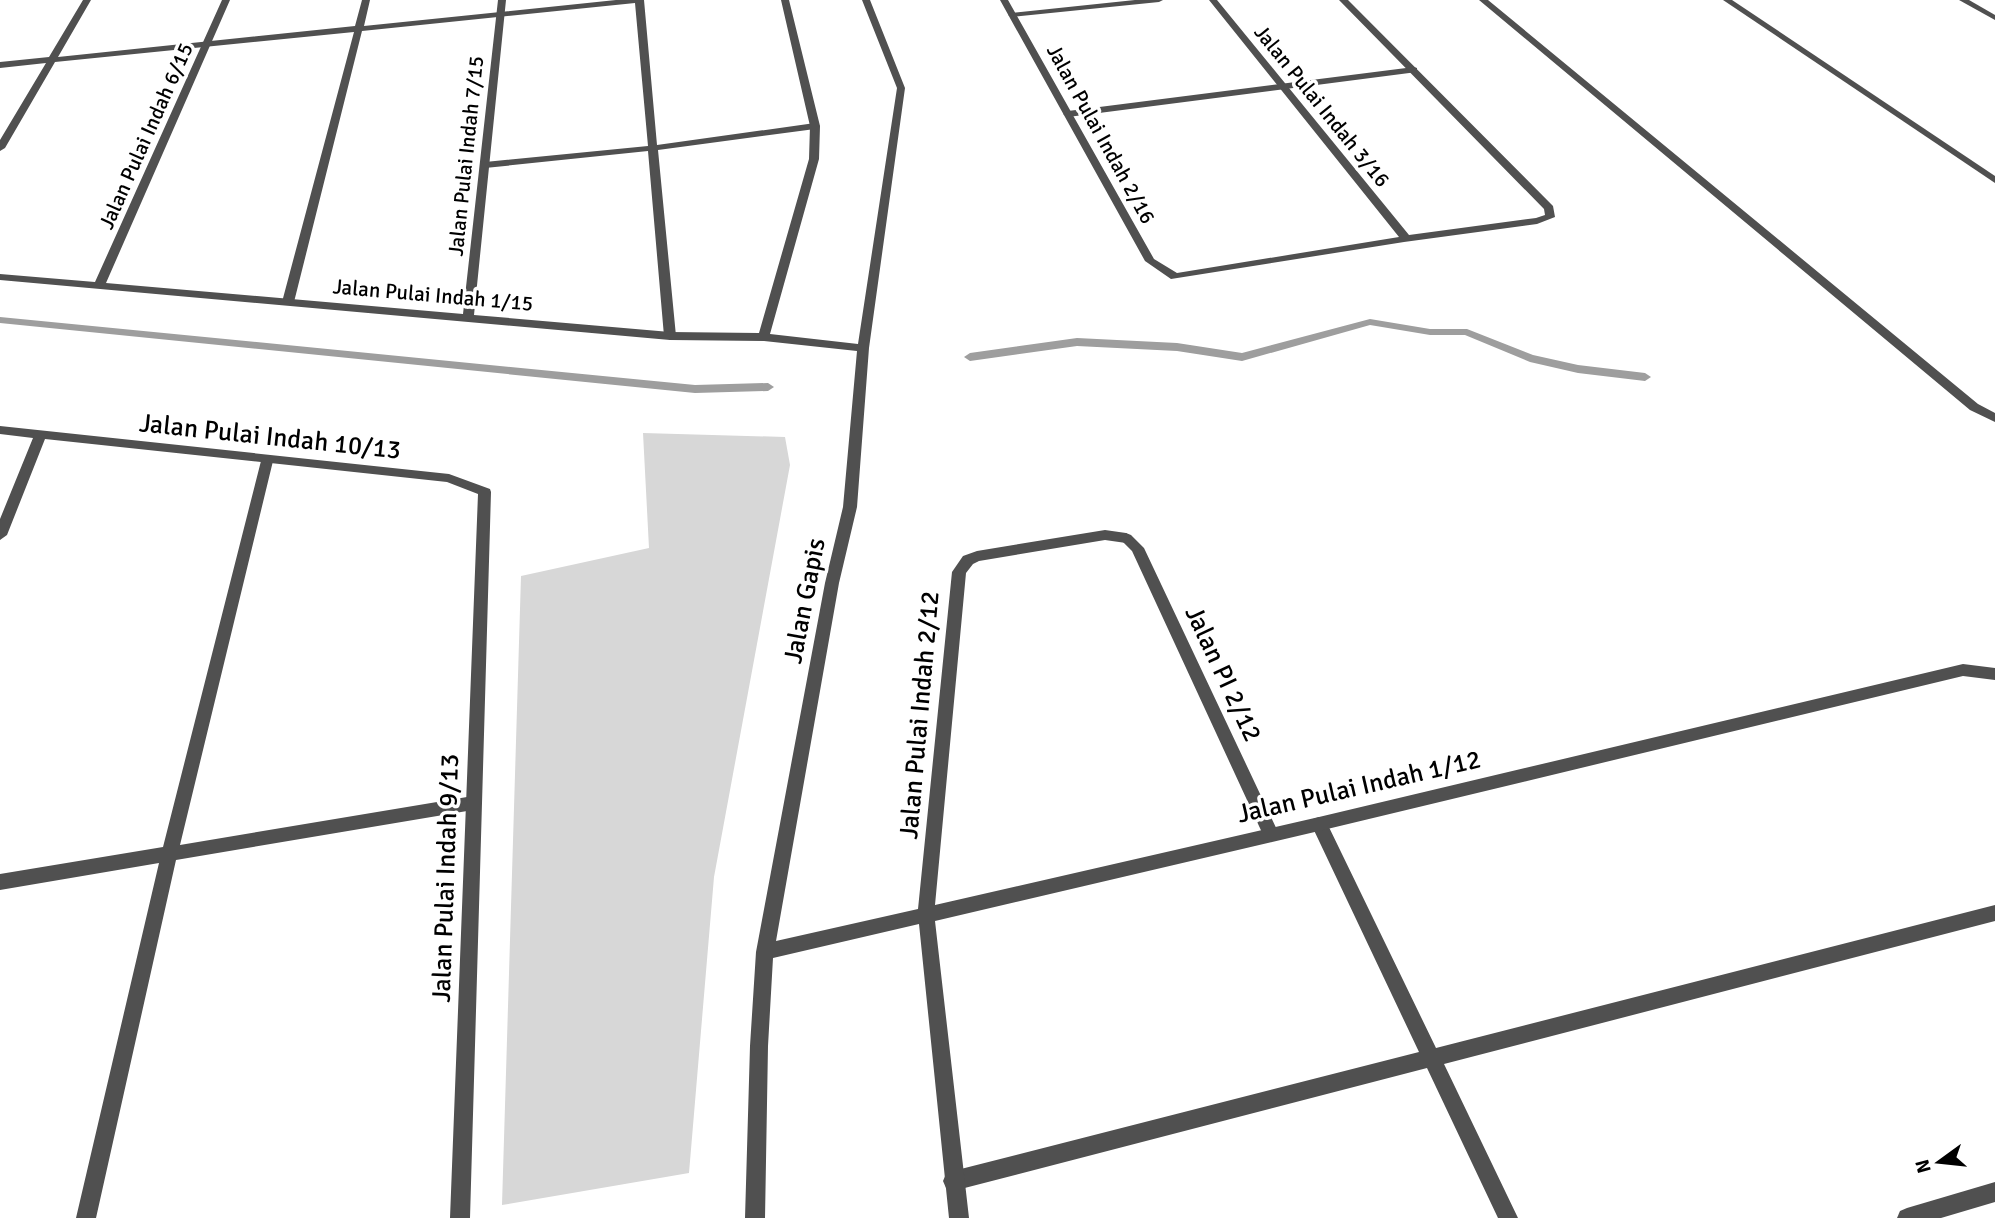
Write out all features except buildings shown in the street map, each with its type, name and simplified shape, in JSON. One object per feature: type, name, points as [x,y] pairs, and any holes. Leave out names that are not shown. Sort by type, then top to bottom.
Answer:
[{"type":"street","points":[[0,148],[88,0]]},
{"type":"street","name":"Jalan Pulai Indah 6/15","points":[[99,286],[226,0]]},
{"type":"street","points":[[288,302],[366,0]]},
{"type":"street","name":"Jalan Pulai Indah 7/15","points":[[468,317],[502,0]]},
{"type":"street","points":[[0,65],[209,41],[639,0],[670,336]]},
{"type":"street","points":[[764,337],[814,159],[815,126],[785,0]]},
{"type":"street","name":"Jalan Gapis","points":[[755,1218],[759,1046],[765,952],[832,583],[850,507],[863,348],[901,88],[866,0]]},
{"type":"street","name":"Jalan Pulai Indah 2/16","points":[[1004,0],[1150,261],[1175,277],[1404,237]]},
{"type":"street","points":[[1012,15],[1159,0]]},
{"type":"street","name":"Jalan Pulai Indah 3/16","points":[[1213,0],[1404,237]]},
{"type":"street","points":[[1343,0],[1549,208],[1550,217],[1404,237]]},
{"type":"street","points":[[1483,0],[1974,407],[1995,418]]},
{"type":"street","points":[[1727,0],[1995,180]]},
{"type":"street","points":[[1963,0],[1995,18]]},
{"type":"street","points":[[1068,114],[1414,70]]},
{"type":"street","points":[[485,166],[654,148],[815,126]]},
{"type":"street","name":"Jalan Pulai Indah 1/15","points":[[0,276],[670,336],[764,337],[863,348]]},
{"type":"street","name":"Jalan Pulai Indah 10/13","points":[[0,430],[267,461],[449,478],[485,492],[484,541]]},
{"type":"street","points":[[0,535],[40,435]]},
{"type":"street","points":[[86,1218],[170,852],[267,461]]},
{"type":"street","name":"Jalan Pulai Indah 2/12","points":[[926,914],[961,566],[977,556],[1105,535],[1126,538]]},
{"type":"street","name":"Jalan PI 2/12","points":[[1126,538],[1137,548],[1271,834]]},
{"type":"street","name":"Jalan Pulai Indah 9/13","points":[[460,1218],[484,541]]},
{"type":"street","name":"Jalan Pulai Indah 1/12","points":[[765,952],[1319,824],[1963,670],[1995,674]]},
{"type":"street","points":[[0,882],[473,803]]},
{"type":"street","points":[[1319,824],[1508,1218]]},
{"type":"street","points":[[953,1181],[1995,913]]},
{"type":"street","points":[[926,914],[959,1218]]},
{"type":"street","points":[[1907,1218],[1995,1192]]},
{"type":"shaded area","points":[[643,433],[785,437],[790,465],[714,877],[689,1173],[502,1205],[521,576],[649,548]]},
{"type":"waterway","points":[[0,320],[695,389],[768,387]]},
{"type":"waterway","points":[[970,357],[1077,342],[1177,347],[1242,357],[1370,322],[1430,332],[1467,332],[1530,358],[1578,369],[1645,377]]}]
